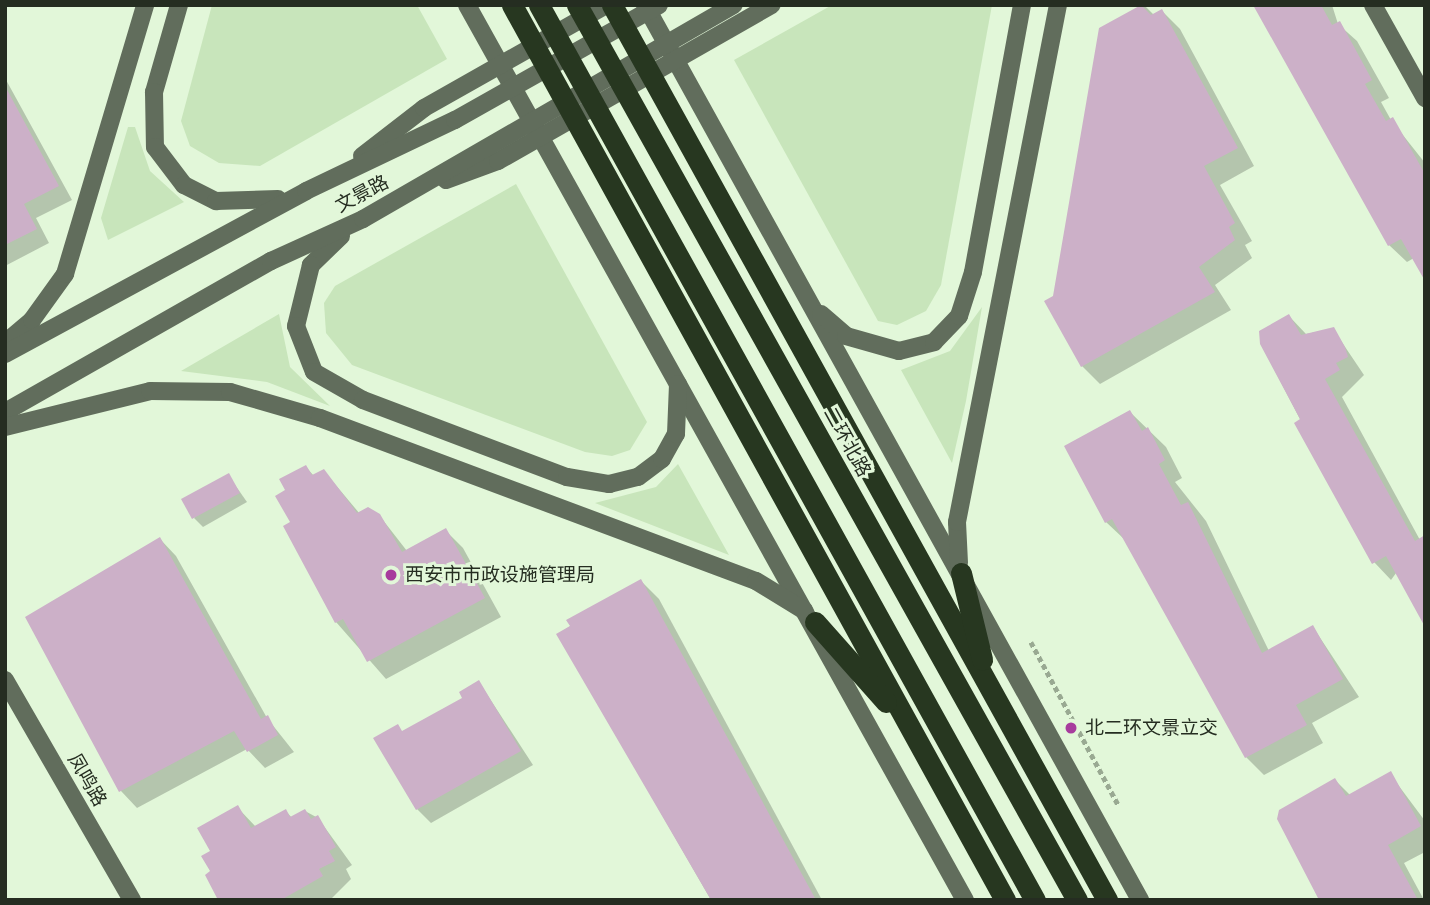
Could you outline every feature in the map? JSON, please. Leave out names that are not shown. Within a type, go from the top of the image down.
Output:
[{"type":"highway","points":[[512,5],[1005,900]]},
{"type":"highway","points":[[539,5],[1035,900]]},
{"type":"highway","name":"二环北路","points":[[577,5],[1077,900]]},
{"type":"highway","points":[[612,5],[1107,900]]},
{"type":"highway","points":[[961,573],[989,688]]},
{"type":"highway","points":[[815,622],[917,740]]},
{"type":"main road","points":[[5,343],[38,313],[65,274],[145,5]]},
{"type":"main road","points":[[179,5],[151,108],[151,137],[166,167],[194,191],[231,205],[306,191]]},
{"type":"main road","points":[[467,5],[815,622],[965,900]]},
{"type":"main road","points":[[334,178],[424,108],[606,5]]},
{"type":"main road","points":[[645,5],[1140,900]]},
{"type":"main road","name":"文景路","points":[[5,354],[306,191],[455,120],[659,5]]},
{"type":"main road","name":"文景路","points":[[5,412],[271,261],[363,219],[734,5]]},
{"type":"main road","points":[[403,196],[498,161],[772,5]]},
{"type":"main road","points":[[798,285],[831,324],[870,346],[919,348],[947,332],[969,295],[1022,5]]},
{"type":"main road","points":[[961,573],[957,522],[1058,5]]},
{"type":"main road","points":[[1373,5],[1425,98]]},
{"type":"main road","points":[[363,219],[311,265],[297,308],[304,358],[344,392],[567,477],[609,484],[645,473],[670,447],[680,415],[673,371]]},
{"type":"main road","points":[[5,428],[150,391],[206,389],[257,398],[756,581],[788,597],[815,622]]},
{"type":"main road","name":"凤鸣路","points":[[5,680],[132,900]]},
{"type":"path","points":[[1031,642],[1119,806]]},
{"type":"green space","points":[[212,5],[417,5],[447,59],[260,166],[219,163],[190,146],[181,121]]},
{"type":"green space","points":[[832,5],[992,5],[941,285],[926,311],[897,325],[878,321],[734,60]]},
{"type":"green space","points":[[128,127],[135,127],[150,171],[184,202],[108,240],[101,218]]},
{"type":"green space","points":[[516,184],[647,422],[630,450],[612,456],[585,452],[352,365],[326,333],[324,303],[335,286]]},
{"type":"green space","points":[[982,307],[952,463],[901,370],[950,351]]},
{"type":"green space","points":[[279,314],[290,367],[330,406],[267,382],[181,371]]},
{"type":"green space","points":[[678,464],[729,555],[595,503],[656,487]]},
{"type":"building","points":[[1141,5],[1151,15],[1162,9],[1238,148],[1204,166],[1235,223],[1229,227],[1235,240],[1199,267],[1215,292],[1081,367],[1044,301],[1053,296],[1099,28]]},
{"type":"building","points":[[1253,5],[1321,5],[1332,25],[1340,21],[1372,80],[1365,84],[1386,121],[1393,117],[1425,174],[1425,281],[1401,239],[1388,246]]},
{"type":"building","points":[[5,86],[59,186],[24,204],[37,229],[5,245]]},
{"type":"building","points":[[1289,314],[1301,335],[1334,327],[1345,347],[1348,357],[1336,363],[1340,370],[1325,379],[1415,541],[1425,535],[1425,627],[1386,556],[1372,564],[1294,423],[1300,419],[1260,344],[1259,331]]},
{"type":"building","points":[[1130,410],[1142,431],[1148,427],[1165,460],[1159,464],[1181,505],[1188,502],[1262,653],[1313,625],[1343,679],[1296,705],[1307,725],[1245,758],[1112,519],[1105,523],[1064,446]]},
{"type":"building","name":"西安市市政设施管理局","points":[[306,465],[312,475],[324,469],[357,513],[368,507],[380,514],[402,552],[446,528],[485,598],[367,662],[343,619],[335,623],[283,526],[290,522],[275,496],[285,490],[279,479]]},
{"type":"building","points":[[229,473],[240,493],[192,519],[181,499]]},
{"type":"building","points":[[160,537],[261,719],[268,715],[278,735],[247,752],[234,731],[119,792],[25,617]]},
{"type":"building","points":[[641,579],[816,900],[711,900],[556,634],[570,626],[566,620]]},
{"type":"building","points":[[479,680],[521,751],[416,810],[373,738],[398,724],[402,731],[462,698],[459,692]]},
{"type":"building","points":[[1391,771],[1421,826],[1388,845],[1418,900],[1319,900],[1277,819],[1279,810],[1335,778],[1346,796]]},
{"type":"building","points":[[238,805],[251,828],[286,809],[290,817],[305,809],[311,819],[318,815],[336,847],[329,851],[335,861],[319,869],[323,876],[281,900],[218,900],[205,875],[210,871],[201,856],[210,851],[197,828]]},
{"type":"place","name":"西安市市政设施管理局","points":[[391,575]]},
{"type":"place","name":"北二环文景立交","points":[[1071,728]]}]
